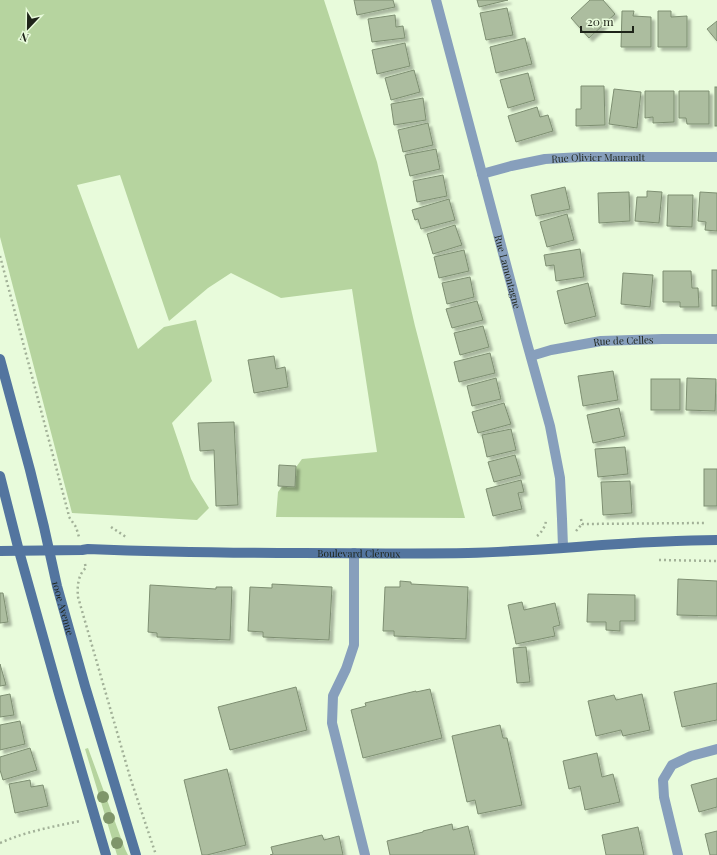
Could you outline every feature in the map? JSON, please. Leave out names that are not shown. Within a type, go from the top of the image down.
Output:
[{"type":"street","name":"Rue Lamontagne","points":[[436,0],[530,356],[550,426],[560,478],[563,547]]},
{"type":"street","name":"Rue Olivier Maurault","points":[[482,174],[518,164],[574,157],[717,157]]},
{"type":"street","name":"Rue de Celles","points":[[530,356],[551,350],[601,341],[717,339]]},
{"type":"street","name":"100e Avenue","points":[[0,359],[30,470],[57,586],[85,686],[136,855]]},
{"type":"street","points":[[0,476],[19,551],[106,855]]},
{"type":"street","name":"Boulevard Cléroux","points":[[0,551],[88,549],[222,552],[467,553],[685,540],[717,540]]},
{"type":"street","points":[[354,553],[354,645],[346,669],[333,696],[332,723],[365,855]]},
{"type":"street","points":[[678,855],[664,797],[663,780],[672,765],[691,756],[717,749]]},
{"type":"path","points":[[0,256],[69,518],[76,527]]},
{"type":"path","points":[[580,519],[582,524],[704,523]]},
{"type":"path","points":[[659,560],[717,560]]},
{"type":"path","name":"100e Avenue","points":[[81,571],[78,583],[78,597],[130,777],[156,855]]},
{"type":"path","points":[[0,844],[14,837],[35,830],[80,821]]},
{"type":"green space","points":[[0,0],[324,0],[377,162],[415,326],[465,518],[276,517],[278,492],[302,459],[377,452],[352,289],[281,298],[231,273],[208,288],[169,321],[120,175],[77,185],[138,349],[164,327],[196,320],[212,381],[172,423],[191,479],[209,508],[197,520],[72,513],[0,237]]},
{"type":"green space","points":[[88,748],[128,855],[117,855],[85,749]]},
{"type":"building","points":[[354,0],[393,0],[395,7],[357,15]]},
{"type":"building","points":[[477,0],[508,0],[479,7]]},
{"type":"building","points":[[590,0],[603,0],[615,14],[589,38],[571,18]]},
{"type":"building","points":[[507,8],[513,35],[486,40],[480,13]]},
{"type":"building","points":[[622,11],[634,11],[633,16],[651,17],[651,47],[621,47]]},
{"type":"building","points":[[658,11],[671,11],[671,17],[687,16],[687,47],[658,47]]},
{"type":"building","points":[[395,15],[396,27],[403,26],[405,38],[372,42],[368,19]]},
{"type":"building","points":[[717,21],[717,41],[707,29]]},
{"type":"building","points":[[525,38],[532,64],[496,73],[490,47]]},
{"type":"building","points":[[405,43],[410,66],[377,74],[372,50]]},
{"type":"building","points":[[414,70],[420,92],[391,100],[385,78]]},
{"type":"building","points":[[528,73],[535,100],[508,108],[500,80]]},
{"type":"building","points":[[581,86],[604,86],[605,125],[576,126],[576,109],[581,109]]},
{"type":"building","points":[[715,87],[717,87],[717,126],[715,126]]},
{"type":"building","points":[[614,89],[641,92],[637,128],[609,124]]},
{"type":"building","points":[[645,91],[674,91],[674,122],[653,123],[653,117],[645,118]]},
{"type":"building","points":[[679,91],[709,91],[709,124],[687,124],[686,118],[679,118]]},
{"type":"building","points":[[423,98],[426,120],[394,125],[391,104]]},
{"type":"building","points":[[537,107],[540,117],[548,115],[553,131],[516,142],[508,116]]},
{"type":"building","points":[[428,123],[433,145],[403,152],[398,130]]},
{"type":"building","points":[[436,149],[440,169],[410,176],[405,155]]},
{"type":"building","points":[[443,175],[447,196],[417,202],[413,181]]},
{"type":"building","points":[[565,187],[570,209],[536,216],[531,195]]},
{"type":"building","points":[[647,191],[662,192],[659,223],[635,221],[637,197],[647,197]]},
{"type":"building","points":[[629,192],[630,221],[599,223],[598,193]]},
{"type":"building","points":[[700,192],[717,193],[717,231],[705,230],[706,222],[698,221]]},
{"type":"building","points":[[668,195],[693,195],[692,227],[667,226]]},
{"type":"building","points":[[449,199],[455,220],[421,229],[418,219],[415,220],[412,210]]},
{"type":"building","points":[[567,214],[574,240],[547,247],[540,222]]},
{"type":"building","points":[[455,225],[462,245],[433,254],[427,234]]},
{"type":"building","points":[[580,249],[584,277],[556,281],[554,265],[546,266],[544,255]]},
{"type":"building","points":[[464,250],[469,271],[439,278],[434,257]]},
{"type":"building","points":[[712,270],[717,270],[717,306],[712,306]]},
{"type":"building","points":[[663,271],[691,271],[692,288],[698,288],[699,307],[680,307],[680,302],[663,302]]},
{"type":"building","points":[[623,273],[653,275],[650,307],[621,304]]},
{"type":"building","points":[[470,277],[474,297],[447,304],[442,283]]},
{"type":"building","points":[[588,283],[596,316],[565,324],[557,291]]},
{"type":"building","points":[[477,301],[483,320],[452,328],[446,309]]},
{"type":"building","points":[[483,326],[489,347],[460,355],[454,333]]},
{"type":"building","points":[[490,353],[495,373],[459,382],[454,362]]},
{"type":"building","points":[[274,356],[276,369],[285,367],[288,387],[254,393],[248,360]]},
{"type":"building","points":[[613,371],[618,400],[583,406],[578,376]]},
{"type":"building","points":[[496,378],[501,399],[472,406],[467,386]]},
{"type":"building","points":[[687,378],[716,379],[715,411],[686,410]]},
{"type":"building","points":[[651,379],[680,379],[680,410],[651,410]]},
{"type":"building","points":[[504,403],[511,424],[478,433],[472,412]]},
{"type":"building","points":[[619,408],[625,436],[593,443],[587,415]]},
{"type":"building","points":[[234,422],[238,505],[216,506],[214,450],[200,451],[198,423]]},
{"type":"building","points":[[511,429],[516,450],[487,457],[482,435]]},
{"type":"building","points":[[625,447],[628,474],[598,477],[595,449]]},
{"type":"building","points":[[515,455],[521,475],[494,482],[488,462]]},
{"type":"building","points":[[279,465],[296,466],[295,487],[278,486]]},
{"type":"building","points":[[704,469],[717,469],[717,506],[704,506]]},
{"type":"building","points":[[521,480],[524,492],[518,493],[522,509],[493,516],[486,489]]},
{"type":"building","points":[[630,481],[632,513],[603,515],[601,482]]},
{"type":"building","points":[[678,579],[717,581],[717,616],[677,615]]},
{"type":"building","points":[[400,581],[411,582],[411,584],[468,587],[466,639],[394,636],[394,631],[383,631],[385,587],[400,587]]},
{"type":"building","points":[[272,584],[332,587],[329,640],[263,637],[263,632],[248,631],[250,587],[272,588]]},
{"type":"building","points":[[150,585],[216,589],[216,587],[232,587],[230,640],[157,637],[157,633],[148,632]]},
{"type":"building","points":[[0,593],[3,593],[8,622],[0,623]]},
{"type":"building","points":[[588,594],[635,595],[635,621],[620,621],[620,631],[606,630],[606,622],[587,622]]},
{"type":"building","points":[[522,602],[524,610],[555,603],[560,625],[553,627],[555,636],[516,644],[508,605]]},
{"type":"building","points":[[526,647],[530,682],[517,683],[513,648]]},
{"type":"building","points":[[0,664],[6,685],[0,686]]},
{"type":"building","points":[[717,683],[717,720],[682,727],[674,692]]},
{"type":"building","points":[[296,687],[307,730],[230,750],[218,707]]},
{"type":"building","points":[[430,689],[442,738],[363,758],[351,710],[366,706],[365,703]]},
{"type":"building","points":[[10,694],[14,715],[0,717],[0,696]]},
{"type":"building","points":[[642,694],[650,730],[623,736],[621,730],[596,736],[588,701],[614,695],[616,700]]},
{"type":"building","points":[[20,721],[25,744],[0,750],[0,725]]},
{"type":"building","points":[[500,725],[503,738],[507,738],[522,805],[478,814],[475,800],[467,802],[452,736]]},
{"type":"building","points":[[30,748],[37,770],[3,780],[0,770],[0,757]]},
{"type":"building","points":[[597,753],[602,777],[613,774],[620,802],[585,810],[580,786],[569,789],[563,761]]},
{"type":"building","points":[[227,769],[246,845],[202,855],[184,780]]},
{"type":"building","points":[[717,778],[717,807],[699,812],[691,785]]},
{"type":"building","points":[[30,780],[31,787],[43,785],[48,806],[15,813],[9,784]]},
{"type":"building","points":[[452,824],[453,830],[468,826],[475,855],[390,855],[387,841]]},
{"type":"building","points":[[638,827],[644,855],[606,855],[602,835]]},
{"type":"building","points":[[717,831],[717,855],[710,855],[705,834]]},
{"type":"building","points":[[322,835],[324,840],[339,836],[343,855],[270,855],[273,854],[271,847]]}]
